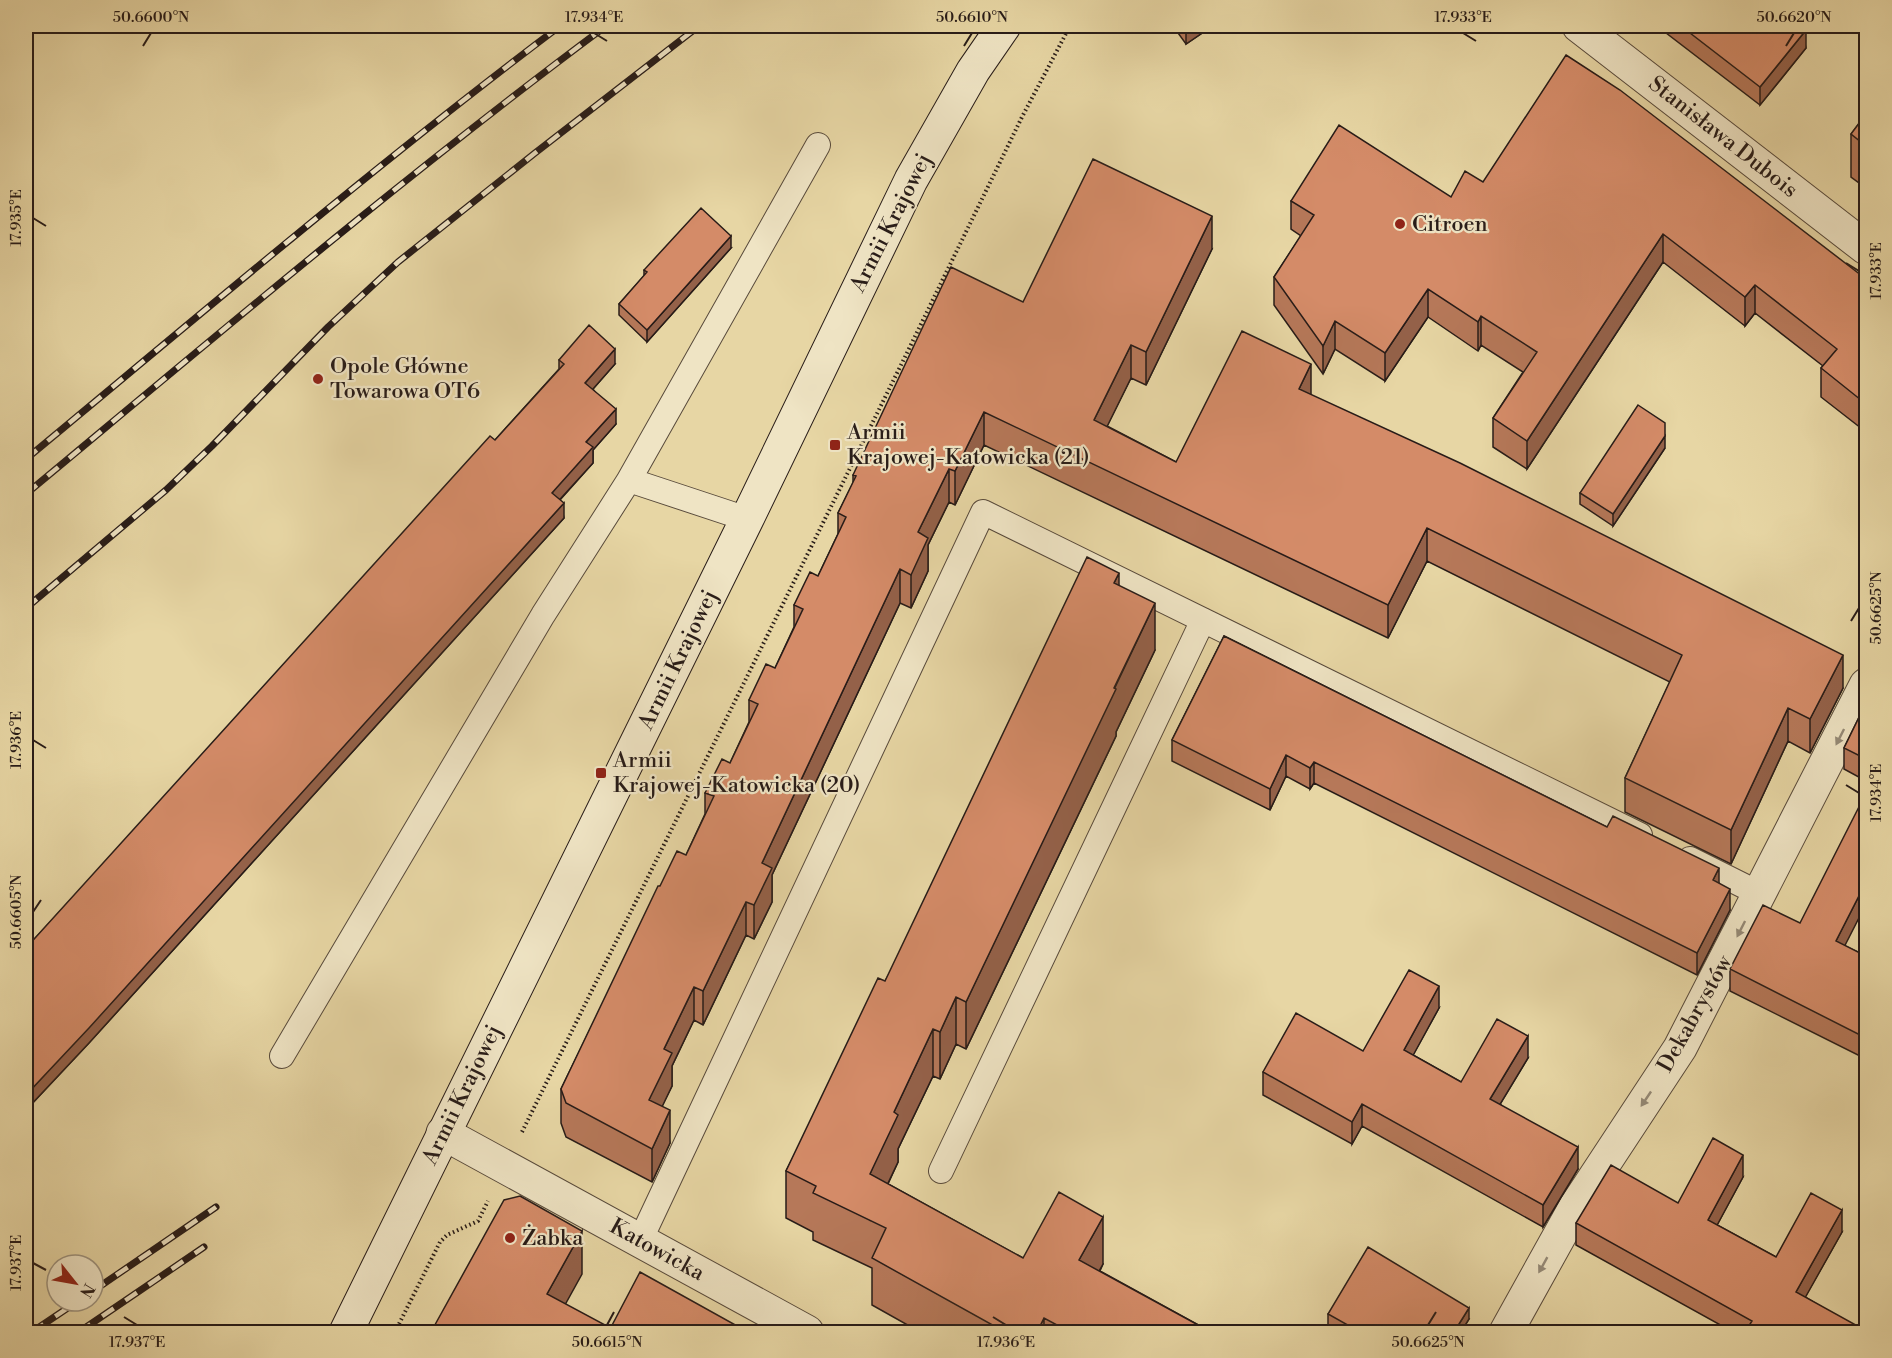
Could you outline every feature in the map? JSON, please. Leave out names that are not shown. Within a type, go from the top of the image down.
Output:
[{"type":"street","name":"Armii Krajowej","points":[[346,1332],[747,519],[911,180],[973,71],[1004,26]]},
{"type":"street","name":"Stanisława Dubois","points":[[1579,26],[1866,248]]},
{"type":"street","name":"Dekabrystów","points":[[1506,1332],[1576,1206],[1680,1048],[1866,685]]},
{"type":"street","name":"Katowicka","points":[[443,1133],[807,1332]]},
{"type":"lane","points":[[282,1056],[543,615],[629,480],[818,145]]},
{"type":"lane","points":[[629,480],[747,519]]},
{"type":"lane","points":[[640,1241],[983,512],[1760,894]]},
{"type":"lane","points":[[941,1171],[1203,620]]},
{"type":"path","points":[[517,1142],[1022,117],[1070,26]]},
{"type":"path","points":[[395,1332],[440,1242],[447,1235],[478,1221],[488,1201]]},
{"type":"building","points":[[1681,26],[1801,26],[1806,30],[1760,87]]},
{"type":"building","points":[[1566,55],[1620,90],[1866,279],[1866,404],[1821,368],[1837,349],[1755,285],[1745,297],[1663,234],[1527,441],[1493,418],[1537,352],[1481,316],[1478,322],[1428,289],[1385,353],[1335,321],[1323,346],[1274,277],[1314,215],[1291,201],[1339,125],[1451,197],[1465,171],[1483,182]]},
{"type":"building","points":[[1866,114],[1866,146],[1851,134]]},
{"type":"building","points":[[1093,159],[1212,216],[1146,352],[1131,345],[1094,420],[1176,462],[1242,331],[1311,364],[1299,389],[1460,463],[1843,655],[1810,719],[1788,708],[1731,830],[1625,778],[1682,655],[1427,528],[1388,605],[984,412],[955,471],[949,469],[918,532],[928,538],[911,575],[900,569],[762,863],[772,868],[754,905],[746,902],[703,991],[694,987],[664,1049],[672,1053],[649,1100],[670,1110],[652,1149],[566,1103],[561,1089],[658,886],[677,851],[686,855],[714,796],[705,793],[722,759],[730,763],[758,704],[749,700],[766,664],[775,668],[803,609],[794,605],[810,572],[818,576],[846,517],[838,513],[856,476],[853,475],[951,267],[1023,302]]},
{"type":"building","points":[[701,208],[731,236],[647,330],[619,304],[647,272],[644,270]]},
{"type":"building","points":[[589,325],[615,349],[585,383],[616,409],[586,442],[593,447],[552,493],[564,503],[26,1095],[26,948],[490,436],[495,440],[564,364],[559,360]]},
{"type":"building","points":[[1638,405],[1665,423],[1665,436],[1613,514],[1580,493]]},
{"type":"building","points":[[1087,557],[1119,573],[1114,583],[1155,603],[966,1002],[956,997],[940,1032],[933,1029],[894,1112],[898,1115],[870,1174],[1023,1258],[1059,1192],[1103,1217],[1079,1260],[1211,1332],[1070,1332],[1044,1318],[1037,1332],[1005,1332],[872,1258],[886,1228],[813,1193],[816,1186],[786,1171],[878,978],[885,981]]},
{"type":"building","points":[[1224,636],[1607,827],[1613,816],[1719,868],[1713,880],[1730,889],[1697,953],[1314,762],[1310,768],[1286,755],[1270,789],[1172,740]]},
{"type":"building","points":[[1866,703],[1866,759],[1844,748]]},
{"type":"building","points":[[1866,793],[1866,882],[1836,941],[1866,956],[1866,1038],[1730,969],[1763,905],[1800,923]]},
{"type":"building","points":[[1409,970],[1439,986],[1404,1050],[1461,1082],[1497,1019],[1528,1036],[1490,1099],[1578,1147],[1543,1205],[1362,1104],[1352,1122],[1263,1072],[1296,1013],[1363,1051]]},
{"type":"building","points":[[1713,1138],[1743,1155],[1708,1220],[1776,1257],[1811,1193],[1842,1210],[1796,1292],[1863,1329],[1861,1332],[1745,1332],[1752,1321],[1576,1223],[1611,1165],[1678,1203]]},
{"type":"building","points":[[520,1196],[582,1231],[547,1294],[607,1326],[604,1332],[431,1332],[504,1200]]},
{"type":"building","points":[[1368,1247],[1469,1308],[1454,1332],[1360,1332],[1328,1314]]},
{"type":"building","points":[[640,1272],[748,1332],[609,1331]]},
{"type":"railway","points":[[26,459],[357,185],[560,26]]},
{"type":"railway","points":[[26,494],[385,197],[606,26]]},
{"type":"railway","points":[[26,608],[166,490],[328,327],[398,262],[699,26]]},
{"type":"railway","points":[[105,1283],[216,1207]]},
{"type":"railway","points":[[79,1332],[204,1247]]},
{"type":"railway","points":[[32,1332],[60,1313]]},
{"type":"place","name":"Citroen","points":[[1400,224]]},
{"type":"place","name":"Opole Główne Towarowa OT6","points":[[318,379]]},
{"type":"place","name":"Armii Krajowej-Katowicka (21)","points":[[835,445]]},
{"type":"place","name":"Armii Krajowej-Katowicka (20)","points":[[601,773]]},
{"type":"place","name":"Żabka","points":[[510,1238]]}]
